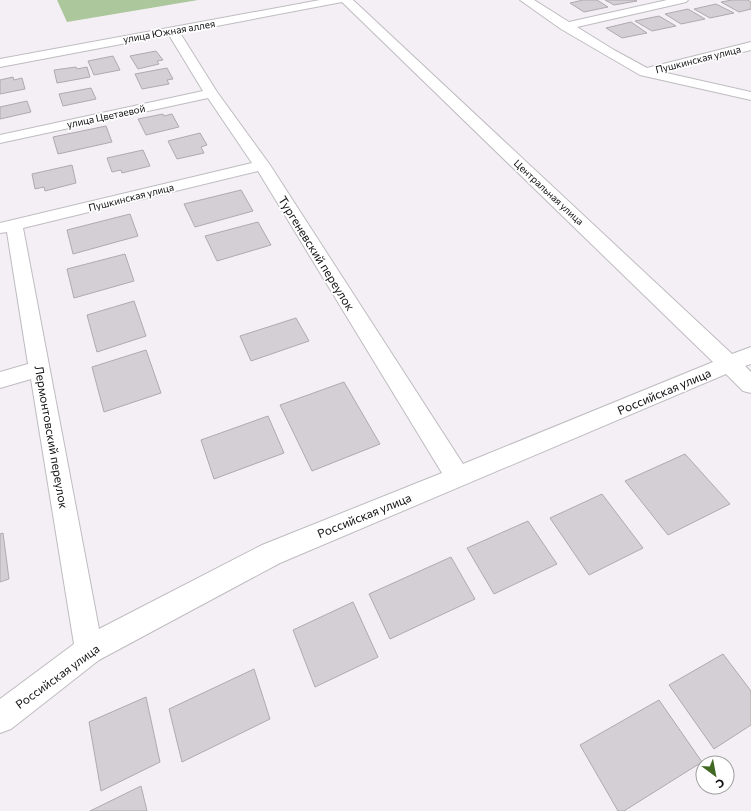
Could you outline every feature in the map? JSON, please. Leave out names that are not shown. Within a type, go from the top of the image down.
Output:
[{"type":"street","name":"улица Южная аллея","points":[[0,63],[338,0]]},
{"type":"street","name":"Центральная улица","points":[[346,0],[740,359],[751,385]]},
{"type":"street","points":[[526,0],[565,26],[645,72],[751,96]]},
{"type":"street","points":[[565,26],[682,0]]},
{"type":"street","name":"Тургеневский переулок","points":[[173,31],[211,93],[262,165],[458,477]]},
{"type":"street","name":"Пушкинская улица","points":[[645,72],[751,46]]},
{"type":"street","name":"улица Цветаевой","points":[[0,139],[211,93]]},
{"type":"street","name":"Пушкинская улица","points":[[7,227],[262,165]]},
{"type":"street","name":"Лермонтовский переулок","points":[[7,227],[40,368],[89,650]]},
{"type":"street","name":"Российская улица","points":[[0,718],[89,650],[271,554],[740,359]]},
{"type":"street","points":[[0,380],[40,368]]},
{"type":"green space","points":[[57,0],[198,0],[67,22]]},
{"type":"building","points":[[583,0],[597,0],[608,7],[584,12],[570,3]]},
{"type":"building","points":[[605,0],[636,0],[637,1],[614,5]]},
{"type":"building","points":[[748,0],[751,2],[751,9],[739,12],[721,2]]},
{"type":"building","points":[[716,4],[734,13],[710,18],[694,9]]},
{"type":"building","points":[[688,9],[705,19],[681,24],[665,14]]},
{"type":"building","points":[[659,16],[676,26],[652,31],[635,21]]},
{"type":"building","points":[[631,22],[647,33],[622,38],[606,28]]},
{"type":"building","points":[[156,51],[163,60],[157,61],[159,64],[138,69],[130,56]]},
{"type":"building","points":[[113,56],[120,70],[94,75],[88,61]]},
{"type":"building","points":[[76,67],[77,69],[87,67],[90,77],[57,83],[54,70]]},
{"type":"building","points":[[167,68],[173,79],[167,80],[169,84],[142,89],[135,74]]},
{"type":"building","points":[[13,77],[14,80],[22,78],[25,89],[0,94],[0,80]]},
{"type":"building","points":[[91,88],[96,99],[63,106],[59,94]]},
{"type":"building","points":[[27,101],[31,112],[0,119],[0,107]]},
{"type":"building","points":[[163,114],[164,116],[172,114],[179,127],[146,135],[138,119]]},
{"type":"building","points":[[106,126],[112,142],[58,154],[53,137]]},
{"type":"building","points":[[200,133],[207,145],[201,147],[204,153],[177,159],[168,141]]},
{"type":"building","points":[[143,150],[150,166],[122,173],[121,170],[112,172],[107,158]]},
{"type":"building","points":[[72,165],[76,183],[45,191],[44,187],[35,189],[32,174]]},
{"type":"building","points":[[241,190],[253,211],[195,227],[184,204]]},
{"type":"building","points":[[130,214],[138,236],[73,254],[67,230]]},
{"type":"building","points":[[258,222],[271,245],[217,261],[205,236]]},
{"type":"building","points":[[125,254],[134,281],[74,298],[67,269]]},
{"type":"building","points":[[134,301],[146,336],[97,352],[87,315]]},
{"type":"building","points":[[296,318],[309,341],[251,361],[240,336]]},
{"type":"building","points":[[146,350],[161,393],[104,412],[92,367]]},
{"type":"building","points":[[344,382],[380,444],[312,471],[280,405]]},
{"type":"building","points":[[268,416],[284,453],[214,479],[201,440]]},
{"type":"building","points":[[685,454],[730,504],[668,535],[625,481]]},
{"type":"building","points":[[602,494],[643,548],[589,575],[550,518]]},
{"type":"building","points":[[528,521],[557,564],[494,594],[467,548]]},
{"type":"building","points":[[3,533],[9,579],[0,582],[0,534]]},
{"type":"building","points":[[451,557],[475,599],[390,639],[369,594]]},
{"type":"building","points":[[353,602],[378,657],[315,687],[293,630]]},
{"type":"building","points":[[723,654],[751,691],[751,725],[714,749],[669,685]]},
{"type":"building","points":[[254,669],[270,719],[182,762],[169,709]]},
{"type":"building","points":[[146,697],[160,762],[101,791],[89,722]]},
{"type":"building","points":[[659,700],[697,755],[695,755],[695,766],[624,811],[618,811],[580,745]]},
{"type":"building","points":[[141,786],[147,811],[90,811]]}]
